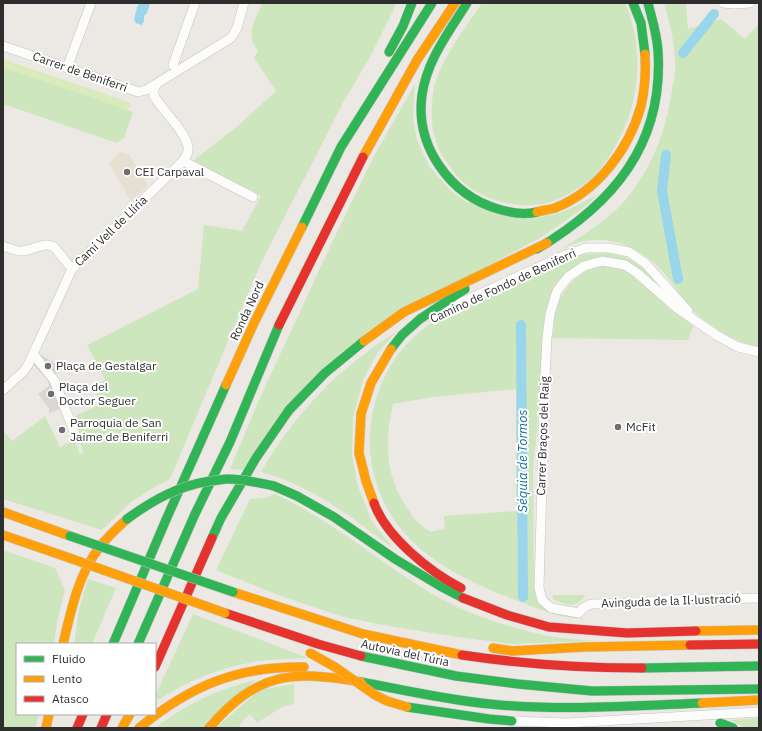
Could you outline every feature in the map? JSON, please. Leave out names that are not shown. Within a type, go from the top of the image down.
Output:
[{"type":"main road","points":[[341,147],[403,26],[412,3]]},
{"type":"main road","name":"Ronda Nord","points":[[113,643],[165,522],[254,323],[341,147],[432,3]]},
{"type":"main road","points":[[138,643],[195,514],[230,442],[276,332],[357,168],[417,60],[454,3]]},
{"type":"main road","points":[[467,3],[430,63],[423,88],[421,110],[424,132],[434,157],[447,177],[463,192],[486,206],[512,212],[532,213],[556,207],[582,194],[601,178],[625,144],[639,113],[645,84],[645,57],[641,23],[633,3]]},
{"type":"main road","points":[[592,630],[507,608],[474,595],[446,580],[418,560],[395,537],[376,510],[366,481],[359,453],[361,414],[371,383],[387,355],[402,335],[420,319],[459,292],[547,243],[590,213],[619,182],[638,152],[651,120],[658,88],[659,56],[653,19],[648,3]]},
{"type":"main road","points":[[156,665],[222,518],[256,458],[289,410],[325,373],[366,339],[404,312],[547,243]]},
{"type":"main road","points":[[63,643],[71,609],[80,581],[92,557],[109,536],[145,505],[172,490],[197,482],[227,479],[251,481],[274,486],[297,496],[334,517],[395,559],[440,586],[471,602],[507,615],[549,627],[627,633],[759,630]]},
{"type":"main road","name":"Autovia del Túria","points":[[3,512],[233,592],[363,634],[395,641],[459,654],[525,663],[576,667],[659,669],[759,666]]},
{"type":"main road","name":"Autovia del Túria","points":[[3,535],[318,644],[357,655],[456,676],[592,691],[759,689]]},
{"type":"main road","points":[[225,613],[247,626],[288,644]]},
{"type":"main road","points":[[395,641],[455,644]]},
{"type":"main road","points":[[484,647],[512,651],[585,647],[759,644]]},
{"type":"main road","points":[[306,651],[335,667],[375,695],[388,701],[407,707],[512,721]]},
{"type":"main road","points":[[156,715],[168,705],[206,684],[258,669],[309,667],[340,672],[378,685]]},
{"type":"main road","points":[[209,728],[224,710],[243,693],[265,682],[300,675],[339,679],[490,704],[542,708],[611,707],[759,700]]},
{"type":"main road","points":[[46,728],[49,715]]},
{"type":"main road","points":[[77,728],[83,715]]},
{"type":"main road","points":[[101,728],[107,715]]},
{"type":"main road","points":[[122,728],[129,715]]},
{"type":"main road","points":[[139,728],[155,715]]},
{"type":"main road","points":[[723,725],[733,728]]},
{"type":"street","points":[[67,68],[91,3]]},
{"type":"street","points":[[173,65],[195,3]]},
{"type":"street","points":[[723,3],[750,3]]},
{"type":"street","name":"Carrer de Beniferri","points":[[3,46],[138,92],[156,85],[231,38],[237,28],[244,6]]},
{"type":"street","points":[[156,85],[153,92],[154,96],[184,137],[188,147],[185,158],[253,197]]},
{"type":"street","name":"Camí Vell de Llíria","points":[[3,390],[23,372],[34,355],[72,269],[185,158]]},
{"type":"street","points":[[3,246],[21,251],[45,244],[51,245],[72,269]]},
{"type":"street","name":"Camino de Fondo de Beniferri","points":[[387,355],[408,335],[426,321],[563,256],[586,248],[609,248],[628,252],[645,263],[697,320]]},
{"type":"street","name":"Camino de Fondo de Beniferri","points":[[568,276],[584,266],[602,261],[625,265],[637,273],[677,308],[716,334],[738,347],[759,352]]},
{"type":"street","name":"Carrer Braços del Raig","points":[[542,600],[539,588],[547,338],[550,314],[557,292],[568,276]]},
{"type":"street","points":[[34,355],[53,377],[77,438]]},
{"type":"street","name":"Avinguda de la Il·lustració","points":[[542,600],[550,608],[579,613],[583,608],[591,604],[644,603],[660,600],[759,598]]},
{"type":"street","points":[[512,721],[564,726],[663,717],[759,712]]},
{"type":"street","points":[[663,717],[691,717],[723,725]]},
{"type":"street","points":[[512,721],[526,725],[530,728]]},
{"type":"shaded area","name":"CEI Carpaval","points":[[121,152],[129,154],[148,186],[131,201],[109,163]]},
{"type":"shaded area","points":[[38,353],[61,367],[56,374],[69,406],[49,413],[49,408],[38,394],[49,386],[48,381],[32,363]]},
{"type":"green space","points":[[262,3],[397,3],[370,57],[344,101],[261,263],[170,479],[131,502],[102,530],[3,499],[3,431],[12,441],[45,416],[60,447],[75,440],[80,455],[83,452],[73,417],[101,404],[93,387],[105,380],[87,345],[198,289],[204,225],[242,231],[261,196],[193,161],[240,124],[276,91],[254,58],[258,51],[252,38],[252,27]]},
{"type":"green space","points":[[482,3],[625,3],[630,16],[636,44],[637,72],[634,100],[622,133],[611,154],[589,181],[551,202],[535,205],[511,204],[487,197],[477,192],[456,174],[442,156],[436,142],[432,122],[432,110],[433,93],[436,82],[446,58]]},
{"type":"green space","points":[[664,3],[686,3],[688,29],[721,19],[745,39],[759,24],[759,348],[741,342],[700,317],[693,311],[660,269],[640,252],[628,246],[616,242],[590,240],[576,243],[560,250],[601,222],[623,203],[642,177],[656,150],[666,121],[675,72],[674,44]]},
{"type":"green space","points":[[3,59],[131,103],[128,110],[3,68]]},
{"type":"green space","points":[[3,63],[133,112],[124,138],[117,143],[3,104]]},
{"type":"green space","points":[[415,84],[413,119],[417,140],[429,166],[450,190],[466,202],[541,217],[560,213],[598,194],[587,205],[545,235],[368,331],[243,470],[230,469],[259,400],[328,251],[374,156]]},
{"type":"green space","points":[[604,253],[630,259],[647,271],[659,283],[664,291],[655,284],[600,258],[588,260],[571,269],[560,279],[551,297],[544,332],[533,465],[534,585],[537,598],[547,610],[587,619],[552,614],[495,592],[469,580],[422,551],[403,532],[387,509],[376,482],[372,467],[370,445],[370,430],[373,410],[386,374],[392,363],[417,334],[436,320],[458,308],[568,258],[583,254]],"holes":[[[516,389],[516,511],[444,516],[445,529],[435,531],[427,530],[421,526],[402,499],[391,473],[388,433],[393,404],[433,397]]]},
{"type":"green space","points":[[606,266],[630,273],[693,326],[688,340],[553,338],[556,310],[565,291],[571,283],[586,271]]},
{"type":"green space","points":[[396,332],[378,352],[363,380],[353,418],[352,455],[358,486],[371,520],[393,548],[346,514],[315,494],[280,478],[261,472],[282,439],[321,392],[350,365],[373,347]]},
{"type":"green space","points":[[275,494],[296,504],[335,528],[410,580],[443,600],[458,607],[490,620],[538,634],[559,638],[597,641],[511,644],[383,625],[340,616],[281,596],[216,570],[250,499],[265,498]]},
{"type":"green space","points":[[3,550],[55,568],[65,590],[57,621],[54,643],[16,643],[16,715],[39,715],[35,728],[3,728]]},
{"type":"green space","points":[[88,579],[116,588],[92,643],[74,643],[79,609]]},
{"type":"green space","points":[[554,595],[585,596],[577,603],[571,605],[554,600],[552,598]]},
{"type":"green space","points":[[193,614],[308,658],[277,659],[233,666],[194,680],[159,700],[156,697],[156,694]]},
{"type":"green space","points":[[255,680],[206,728],[155,728],[166,719],[202,698]]},
{"type":"green space","points":[[294,684],[294,704],[282,707],[257,723],[250,714],[244,719],[238,728],[216,728],[259,690]]},
{"type":"green space","points":[[759,718],[759,728],[745,728],[730,720]]},
{"type":"water","points":[[140,3],[150,3],[142,25],[136,23],[134,20],[137,7]]},
{"type":"waterway","points":[[683,53],[714,14]]},
{"type":"waterway","points":[[666,155],[662,191],[678,279]]},
{"type":"waterway","name":"Séquia de Tormos","points":[[521,325],[523,597]]},
{"type":"traffic: fast","points":[[389,52],[403,26],[412,3]]},
{"type":"traffic: fast","points":[[302,227],[341,147],[432,3]]},
{"type":"traffic: fast","points":[[467,3],[434,58],[425,82],[422,95],[421,114],[424,132],[430,150],[439,166],[451,180],[465,192],[481,202],[498,209],[513,212],[537,212]]},
{"type":"traffic: fast","points":[[633,3],[641,23],[645,54]]},
{"type":"traffic: fast","points":[[537,249],[589,212],[610,191],[628,168],[642,143],[652,115],[658,84],[658,51],[648,3]]},
{"type":"traffic: fast","points":[[391,349],[402,335],[420,319],[465,289]]},
{"type":"traffic: fast","points":[[138,643],[195,514],[230,442],[279,325]]},
{"type":"traffic: fast","points":[[212,538],[221,518],[256,458],[289,410],[325,373],[364,341]]},
{"type":"traffic: fast","points":[[113,643],[226,385]]},
{"type":"traffic: fast","points":[[127,519],[156,500],[177,490],[198,483],[234,479],[274,486]]},
{"type":"traffic: fast","points":[[274,486],[297,496],[334,517],[395,559],[463,598]]},
{"type":"traffic: fast","points":[[70,536],[233,592]]},
{"type":"traffic: fast","points":[[361,656],[456,676],[592,691],[759,689]]},
{"type":"traffic: fast","points":[[642,668],[759,666]]},
{"type":"traffic: fast","points":[[361,682],[458,700],[516,706],[569,708],[702,703]]},
{"type":"traffic: fast","points":[[407,707],[512,721]]},
{"type":"traffic: fast","points":[[720,723],[733,728]]},
{"type":"traffic: slow","points":[[363,157],[417,60],[455,3]]},
{"type":"traffic: slow","points":[[537,212],[555,208],[585,191],[610,167],[620,153],[629,138],[641,106],[645,80],[645,54]]},
{"type":"traffic: slow","points":[[226,385],[254,323],[302,227]]},
{"type":"traffic: slow","points":[[364,341],[404,312],[547,243]]},
{"type":"traffic: slow","points":[[374,503],[366,481],[359,453],[361,414],[371,383],[391,349]]},
{"type":"traffic: slow","points":[[3,512],[70,536]]},
{"type":"traffic: slow","points":[[63,643],[76,594],[86,570],[102,544],[127,519]]},
{"type":"traffic: slow","points":[[3,535],[61,555]]},
{"type":"traffic: slow","points":[[61,555],[225,613]]},
{"type":"traffic: slow","points":[[233,592],[363,634],[462,655]]},
{"type":"traffic: slow","points":[[696,631],[759,630]]},
{"type":"traffic: slow","points":[[493,648],[512,651],[585,647],[690,645]]},
{"type":"traffic: slow","points":[[310,653],[335,667],[375,695],[387,701],[407,707]]},
{"type":"traffic: slow","points":[[156,715],[196,690],[216,681],[257,670],[304,667]]},
{"type":"traffic: slow","points":[[209,728],[226,709],[243,696],[260,686],[277,680],[315,676],[361,682]]},
{"type":"traffic: slow","points":[[702,703],[759,700]]},
{"type":"traffic: slow","points":[[46,728],[49,715]]},
{"type":"traffic: slow","points":[[122,728],[129,715]]},
{"type":"traffic: slow","points":[[139,728],[155,715]]},
{"type":"traffic: jam","points":[[279,325],[363,157]]},
{"type":"traffic: jam","points":[[374,503],[388,528],[410,552],[436,573],[461,588]]},
{"type":"traffic: jam","points":[[156,665],[212,538]]},
{"type":"traffic: jam","points":[[463,598],[507,615],[549,627],[627,633],[696,631]]},
{"type":"traffic: jam","points":[[225,613],[318,644],[361,656]]},
{"type":"traffic: jam","points":[[690,645],[759,644]]},
{"type":"traffic: jam","points":[[462,655],[552,665],[642,668]]},
{"type":"traffic: jam","points":[[77,728],[83,715]]},
{"type":"traffic: jam","points":[[101,728],[107,715]]},
{"type":"place","name":"CEI Carpaval","points":[[127,172]]},
{"type":"place","name":"Plaça de Gestalgar","points":[[48,366]]},
{"type":"place","name":"Plaça del Doctor Seguer","points":[[51,394]]},
{"type":"place","name":"McFit","points":[[618,427]]},
{"type":"place","name":"Parroquia de San Jaime de Beniferri","points":[[62,430]]}]
